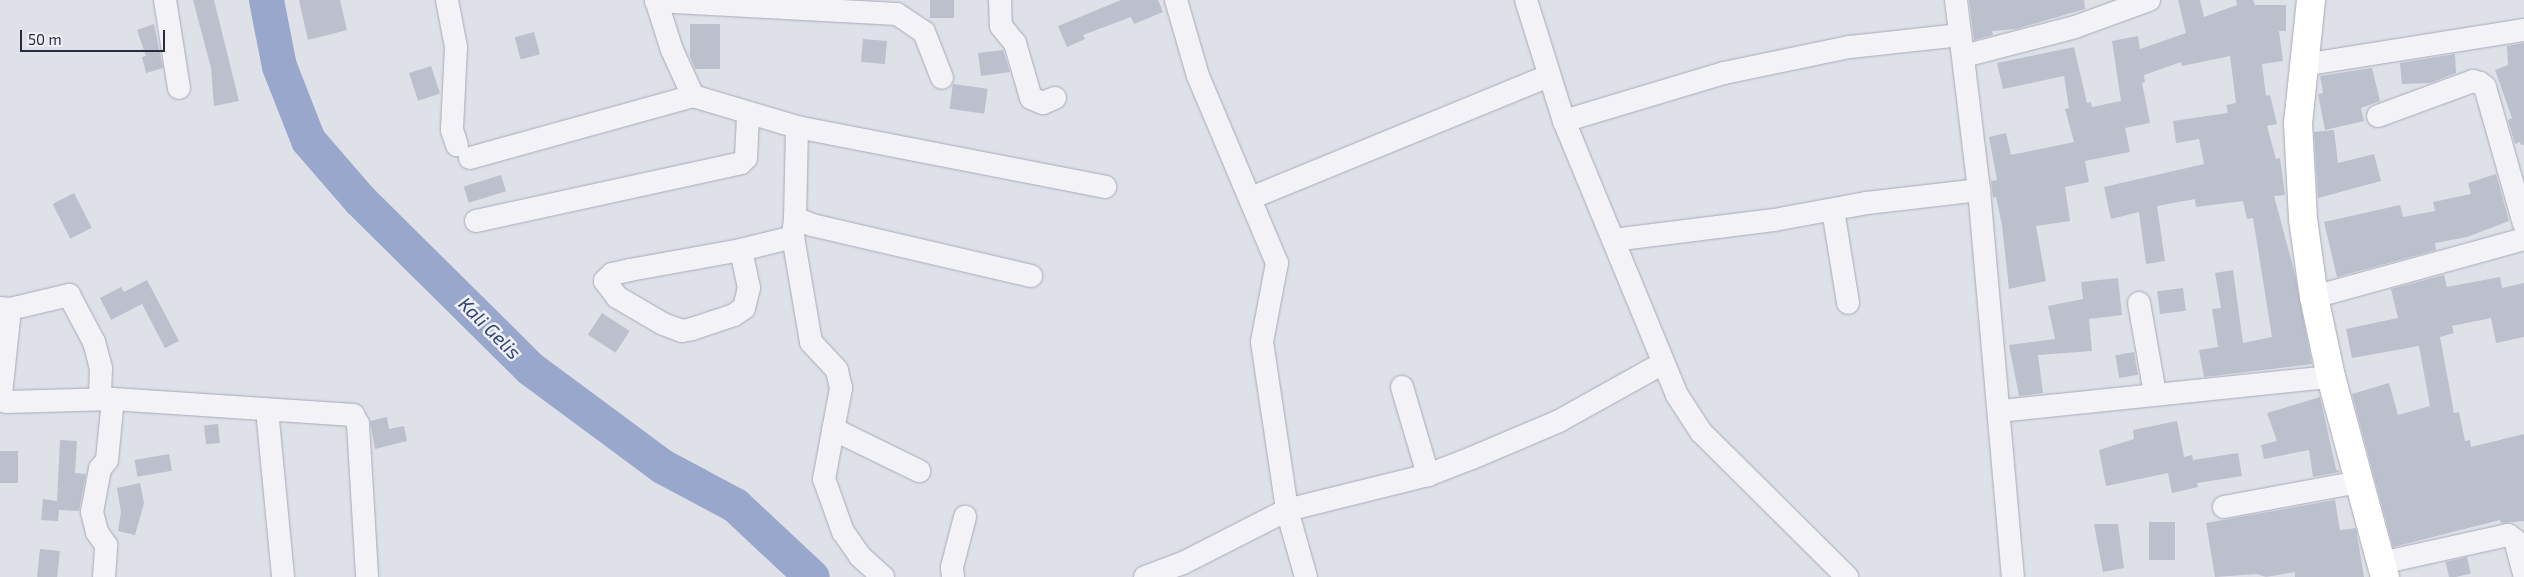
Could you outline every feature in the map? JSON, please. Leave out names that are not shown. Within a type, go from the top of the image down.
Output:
[{"type":"street","points":[[166,0],[179,88]]},
{"type":"street","points":[[447,0],[456,47],[452,130],[463,151],[692,96],[748,115],[797,127],[1106,188]]},
{"type":"street","points":[[692,96],[672,50],[656,0],[897,14],[924,32],[942,78]]},
{"type":"street","points":[[1000,0],[1001,26],[1015,43],[1031,98],[1043,103],[1055,98]]},
{"type":"street","points":[[1176,0],[1198,76],[1278,263],[1262,342],[1287,510],[1306,577]]},
{"type":"street","points":[[1526,0],[1548,76],[1564,121],[1677,395],[1701,432],[1847,577]]},
{"type":"street","points":[[1956,0],[1979,190],[2014,577]]},
{"type":"street","points":[[1564,121],[1724,73],[1850,47],[1962,46],[2075,27],[2150,0]]},
{"type":"street","points":[[2311,0],[2303,65],[2298,162],[2314,297],[2331,377],[2383,570],[2508,535],[2515,540],[2524,574]]},
{"type":"street","points":[[2303,65],[2524,30]]},
{"type":"street","points":[[1251,198],[1548,76]]},
{"type":"street","points":[[2378,116],[2473,81],[2485,86],[2524,224]]},
{"type":"street","points":[[476,221],[741,163],[746,158],[748,115]]},
{"type":"street","points":[[797,127],[794,227],[811,342],[837,370],[841,388],[824,479],[830,503],[843,532],[860,556],[883,577]]},
{"type":"street","points":[[1613,240],[1774,220],[1979,190]]},
{"type":"street","points":[[1832,210],[1848,303]]},
{"type":"street","points":[[741,250],[749,288],[744,308],[734,315],[692,330],[682,331],[663,324],[617,297],[605,281],[612,274],[741,250],[794,227],[812,225],[1031,276]]},
{"type":"street","points":[[2314,297],[2524,239]]},
{"type":"street","points":[[104,577],[106,545],[97,532],[92,514],[100,469],[107,460],[107,399],[94,342],[70,295],[5,309],[2,399],[6,402],[107,399],[267,410],[345,413],[352,415],[358,424],[367,577]]},
{"type":"street","points":[[2139,304],[2156,394]]},
{"type":"street","points":[[1144,577],[1183,563],[1287,510],[1428,474],[1559,421],[1663,363]]},
{"type":"street","points":[[2000,410],[2331,377]]},
{"type":"street","points":[[1402,387],[1428,474]]},
{"type":"street","points":[[267,410],[283,577]]},
{"type":"street","points":[[833,429],[919,471]]},
{"type":"street","points":[[2224,507],[2359,482]]},
{"type":"street","points":[[953,577],[952,567],[966,517]]},
{"type":"building","points":[[193,0],[214,0],[239,101],[214,106],[211,68]]},
{"type":"building","points":[[299,0],[340,0],[347,30],[308,40]]},
{"type":"building","points":[[930,0],[954,0],[954,18],[930,18]]},
{"type":"building","points":[[1121,0],[1158,0],[1163,12],[1134,24],[1131,17],[1083,35],[1085,39],[1067,47],[1058,26]]},
{"type":"building","points":[[1969,0],[2084,0],[2085,9],[2016,29],[1992,31],[1993,35],[1974,40]]},
{"type":"building","points":[[2178,0],[2200,0],[2204,17],[2237,5],[2236,0],[2253,0],[2255,5],[2286,5],[2286,31],[2279,31],[2283,61],[2262,64],[2266,96],[2270,95],[2277,124],[2267,126],[2276,159],[2280,158],[2285,195],[2274,196],[2295,274],[2312,364],[2204,377],[2199,350],[2218,347],[2212,309],[2221,308],[2215,273],[2233,270],[2243,343],[2272,337],[2253,218],[2247,219],[2243,201],[2196,207],[2195,199],[2157,206],[2165,261],[2146,264],[2139,212],[2111,219],[2104,187],[2204,164],[2199,139],[2176,143],[2173,121],[2228,113],[2226,105],[2236,103],[2230,56],[2182,66],[2181,62],[2144,75],[2145,82],[2142,83],[2150,123],[2125,128],[2130,152],[2085,161],[2089,182],[2065,187],[2070,221],[2036,226],[2046,281],[2009,289],[2002,225],[1996,197],[1993,198],[1991,181],[1997,180],[1989,137],[2006,133],[2011,155],[2074,142],[2065,109],[2069,108],[2064,76],[2003,89],[1997,63],[2074,47],[2087,103],[2091,102],[2092,107],[2121,101],[2112,41],[2138,36],[2140,49],[2186,33]]},
{"type":"building","points":[[154,24],[163,68],[146,73],[142,57],[146,56],[137,30]]},
{"type":"building","points":[[690,24],[720,24],[720,69],[695,69],[690,57]]},
{"type":"building","points":[[534,32],[540,54],[521,59],[515,37]]},
{"type":"building","points":[[863,39],[887,41],[885,64],[861,62]]},
{"type":"building","points":[[2524,43],[2524,145],[2521,145],[2520,142],[2515,144],[2508,120],[2512,118],[2495,70],[2508,65],[2507,46]]},
{"type":"building","points":[[1003,50],[1010,72],[981,76],[978,53]]},
{"type":"building","points":[[2455,54],[2456,73],[2430,83],[2402,84],[2400,63]]},
{"type":"building","points":[[431,66],[440,94],[418,101],[409,73]]},
{"type":"building","points":[[2372,68],[2380,101],[2361,108],[2364,121],[2325,130],[2318,94],[2323,93],[2320,76]]},
{"type":"building","points":[[953,84],[988,89],[984,114],[950,109]]},
{"type":"building","points":[[2334,130],[2338,163],[2374,154],[2381,181],[2318,198],[2314,132]]},
{"type":"building","points":[[2496,174],[2509,221],[2467,237],[2435,243],[2436,250],[2337,277],[2324,222],[2400,205],[2403,217],[2435,211],[2433,202],[2471,194],[2468,183]]},
{"type":"building","points":[[501,175],[506,191],[469,203],[464,186]]},
{"type":"building","points":[[74,193],[92,228],[70,239],[53,204]]},
{"type":"building","points":[[2444,275],[2447,287],[2500,277],[2502,288],[2524,283],[2524,337],[2496,343],[2491,318],[2452,326],[2454,333],[2440,337],[2454,413],[2459,412],[2465,441],[2470,440],[2471,447],[2524,434],[2524,521],[2501,523],[2500,520],[2393,547],[2352,394],[2389,383],[2398,415],[2430,406],[2419,346],[2352,358],[2346,329],[2398,318],[2391,289]]},
{"type":"building","points":[[2118,278],[2122,315],[2089,319],[2092,351],[2038,355],[2043,393],[2019,396],[2009,345],[2055,339],[2048,306],[2083,299],[2081,282]]},
{"type":"building","points":[[147,280],[179,341],[165,348],[142,304],[111,320],[100,298],[121,287],[124,292]]},
{"type":"building","points":[[2183,288],[2186,311],[2160,314],[2157,291]]},
{"type":"building","points":[[602,313],[630,331],[616,353],[588,335]]},
{"type":"building","points":[[2134,352],[2138,375],[2119,378],[2115,355]]},
{"type":"building","points":[[2320,397],[2336,469],[2340,472],[2313,477],[2309,450],[2264,459],[2261,445],[2277,441],[2267,413]]},
{"type":"building","points":[[387,417],[389,429],[404,426],[407,441],[375,449],[370,421]]},
{"type":"building","points":[[2177,421],[2184,457],[2192,455],[2193,460],[2238,453],[2242,476],[2197,483],[2198,487],[2172,493],[2168,473],[2106,486],[2099,450],[2134,439],[2133,430]]},
{"type":"building","points":[[218,424],[220,443],[206,444],[204,425]]},
{"type":"building","points":[[60,440],[77,441],[75,473],[86,474],[79,511],[59,510],[58,521],[41,520],[43,499],[57,501]]},
{"type":"building","points":[[0,451],[18,451],[18,483],[0,483]]},
{"type":"building","points":[[169,454],[172,471],[137,477],[135,460]]},
{"type":"building","points":[[140,483],[144,503],[135,535],[118,531],[121,512],[117,488]]},
{"type":"building","points":[[2335,500],[2340,530],[2356,528],[2364,577],[2295,577],[2295,572],[2266,577],[2257,574],[2215,577],[2206,523]]},
{"type":"building","points":[[2149,522],[2175,522],[2175,560],[2149,560]]},
{"type":"building","points":[[2094,524],[2118,524],[2124,568],[2103,572]]},
{"type":"building","points":[[40,549],[60,551],[57,577],[37,577]]},
{"type":"building","points":[[2467,557],[2471,574],[2449,577],[2446,562]]},
{"type":"waterway","name":"Kali Gelis","points":[[266,0],[279,66],[308,140],[360,200],[531,369],[662,466],[735,505],[812,577]]}]
